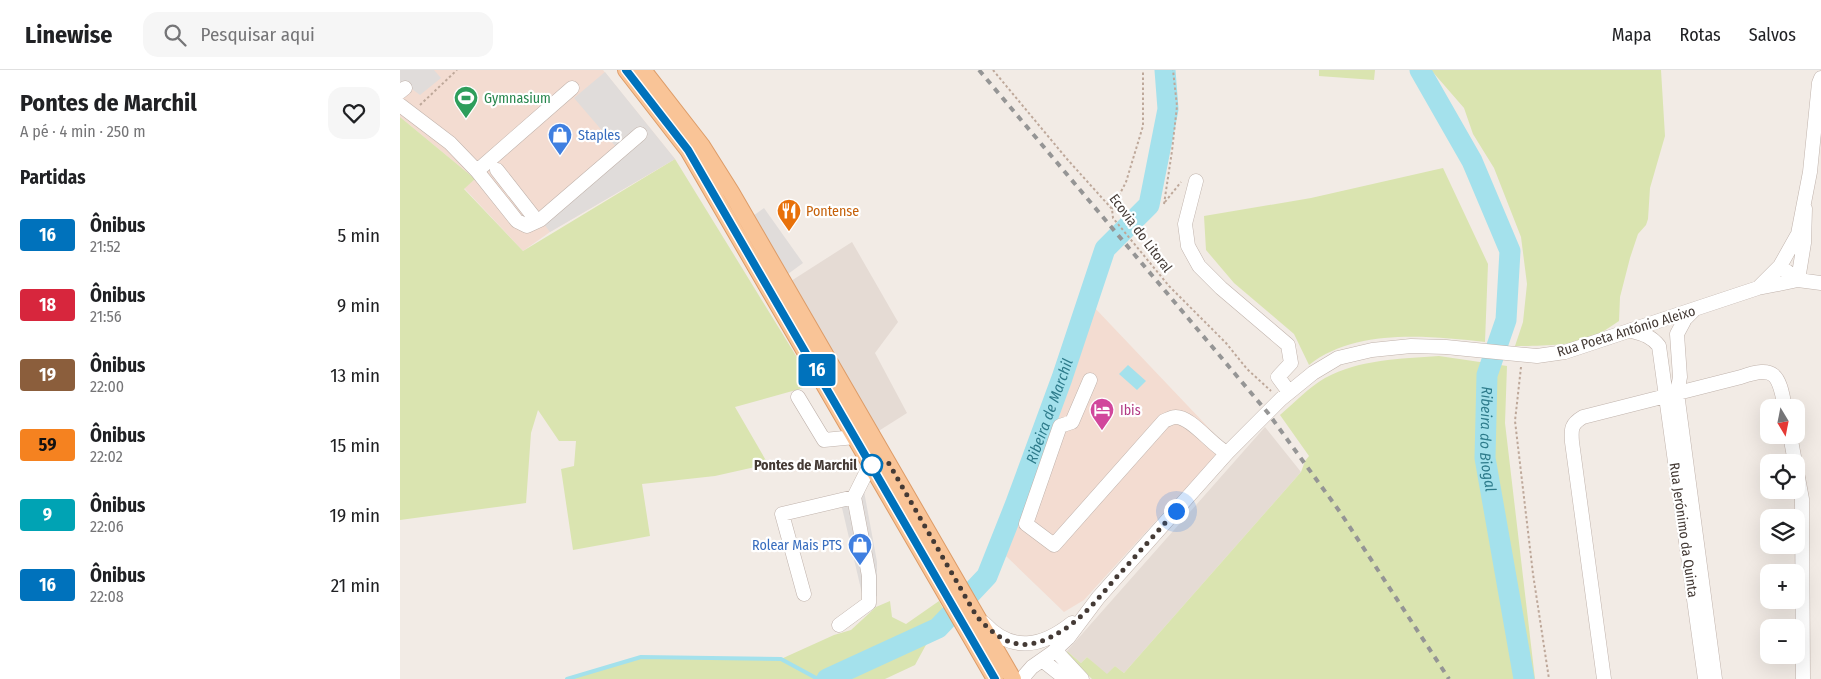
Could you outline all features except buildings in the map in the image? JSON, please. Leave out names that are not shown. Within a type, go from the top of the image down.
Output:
[{"type":"main road","points":[[626,70],[688,150],[855,437],[951,585]]},
{"type":"main road","points":[[643,70],[702,146],[731,192],[970,620],[995,679]]},
{"type":"main road","points":[[970,620],[1013,679]]},
{"type":"street","name":"Rua Poeta António Aleixo","points":[[1024,679],[1032,667],[1068,638],[1098,598],[1227,454],[1285,396],[1313,373],[1338,358],[1372,350],[1411,346],[1446,347],[1536,356],[1565,352],[1661,323],[1758,288],[1780,266],[1798,234],[1804,208],[1816,173],[1819,83],[1821,78]]},
{"type":"street","points":[[478,171],[572,88]]},
{"type":"street","points":[[405,109],[450,143],[478,171],[516,221],[527,226],[536,222],[640,134]]},
{"type":"street","points":[[497,170],[536,222]]},
{"type":"street","points":[[1195,186],[1185,224],[1188,246],[1199,266],[1221,288],[1288,345],[1291,362],[1278,377],[1285,396]]},
{"type":"street","points":[[1798,280],[1804,242],[1804,208]]},
{"type":"street","points":[[1780,266],[1798,280]]},
{"type":"street","points":[[1758,288],[1798,280],[1821,283]]},
{"type":"street","name":"Rua Jerónimo da Quinta","points":[[1693,310],[1676,334],[1680,373],[1665,396],[1715,679]]},
{"type":"street","name":"Rua Jerónimo da Quinta","points":[[1661,323],[1668,330],[1677,346]]},
{"type":"street","name":"Rua Jerónimo da Quinta","points":[[1661,323],[1659,346],[1663,381],[1705,679]]},
{"type":"street","points":[[1632,331],[1647,335],[1659,346]]},
{"type":"street","points":[[1604,679],[1571,430],[1574,422],[1583,417],[1759,371],[1769,372],[1777,379],[1783,399]]},
{"type":"street","points":[[1680,373],[1688,382],[1706,386]]},
{"type":"street","points":[[1090,380],[1072,422],[1060,426],[1026,524],[1054,545],[1164,422],[1175,417],[1187,420],[1219,450],[1227,454]]},
{"type":"street","points":[[798,398],[824,440],[855,437]]},
{"type":"street","points":[[839,625],[869,603],[869,576],[854,497],[871,463]]},
{"type":"street","points":[[804,594],[782,514],[854,497]]},
{"type":"street","points":[[1802,499],[1803,679]]},
{"type":"street","name":"Rua Poeta António Aleixo","points":[[970,620],[1005,640],[1029,644],[1045,640],[1060,633],[1098,598]]},
{"type":"street","points":[[1055,650],[1082,679]]},
{"type":"street","points":[[1042,660],[1066,679]]},
{"type":"path","points":[[405,109],[457,70]]},
{"type":"path","name":"Ecovia do Litoral","points":[[993,70],[1067,159],[1112,209],[1113,218],[1169,286],[1226,343],[1247,370],[1285,396]]},
{"type":"path","points":[[1112,209],[1126,182],[1143,126],[1143,70]]},
{"type":"path","points":[[1173,70],[1177,106],[1164,204],[1183,180],[1195,186]]},
{"type":"path","points":[[1516,355],[1515,421],[1533,574],[1549,679]]},
{"type":"shaded area","points":[[400,70],[603,70],[675,159],[550,232],[523,251],[464,188],[475,179],[400,117]]},
{"type":"shaded area","points":[[400,70],[434,70],[441,78],[420,95],[412,89],[405,97],[400,92]]},
{"type":"shaded area","points":[[605,72],[675,159],[550,232],[544,224],[617,148],[574,98]]},
{"type":"shaded area","points":[[764,208],[803,263],[788,274],[753,216]]},
{"type":"shaded area","points":[[852,242],[898,322],[875,353],[907,413],[877,432],[791,281]]},
{"type":"shaded area","points":[[1093,306],[1225,445],[1084,600],[1064,612],[1006,556]]},
{"type":"shaded area","points":[[1265,427],[1301,472],[1124,673],[1115,666],[1107,675],[1087,657],[1081,663],[1067,651]]},
{"type":"shaded area","points":[[864,491],[877,562],[877,596],[864,602],[839,495]]},
{"type":"green space","points":[[1319,70],[1375,70],[1374,80],[1319,76]]},
{"type":"green space","points":[[1431,70],[1661,70],[1665,136],[1650,188],[1648,219],[1646,225],[1638,234],[1620,297],[1619,321],[1595,336],[1577,342],[1556,345],[1515,346],[1523,322],[1527,284],[1521,237],[1494,168],[1473,134],[1464,108]]},
{"type":"green space","points":[[400,117],[475,179],[464,189],[523,251],[675,159],[814,385],[735,407],[768,464],[715,476],[642,484],[650,536],[573,550],[561,469],[574,466],[576,441],[559,441],[538,410],[531,433],[526,503],[400,520]]},
{"type":"green space","points":[[1443,168],[1488,264],[1485,342],[1417,337],[1371,340],[1348,345],[1328,353],[1309,365],[1294,334],[1234,283],[1206,250],[1204,216],[1311,198]]},
{"type":"green space","points":[[1439,356],[1507,366],[1505,423],[1535,679],[1092,679],[1068,656],[1067,651],[1081,663],[1087,657],[1107,674],[1115,666],[1124,673],[1301,472],[1309,456],[1280,415],[1307,390],[1338,372],[1366,363]]},
{"type":"green space","points":[[890,601],[892,617],[906,624],[939,601],[952,626],[927,643],[915,665],[885,679],[567,679],[641,657],[781,659],[834,635],[851,630],[876,607]]},
{"type":"water","points":[[1128,365],[1146,381],[1137,390],[1119,374]]},
{"type":"waterway","name":"Ribeira de Marchil","points":[[827,679],[938,628],[987,576],[1062,378],[1105,249],[1149,205],[1168,109],[1165,70]]},
{"type":"waterway","name":"Ribeira do Biogal","points":[[1420,70],[1472,161],[1510,251],[1506,320],[1487,375],[1485,458],[1524,679]]},
{"type":"waterway","points":[[567,679],[641,657],[781,659],[818,679]]},
{"type":"railway","points":[[979,70],[1268,413],[1340,512],[1449,679]]},
{"type":"bus line","name":"16","points":[[626,70],[688,150],[995,679]]},
{"type":"place","name":"Gymnasium","points":[[466,119]]},
{"type":"place","name":"Staples","points":[[560,156]]},
{"type":"place","name":"Pontense","points":[[789,232]]},
{"type":"place","name":"Ibis","points":[[1102,431]]},
{"type":"place","name":"Pontes de Marchil","points":[[872,465]]},
{"type":"place","name":"Rolear Mais PTS","points":[[860,566]]},
{"type":"route","points":[[872,465],[888,462],[977,617],[994,634],[1005,640],[1017,643],[1029,644],[1045,640],[1060,633],[1098,598],[1176,511]]}]
